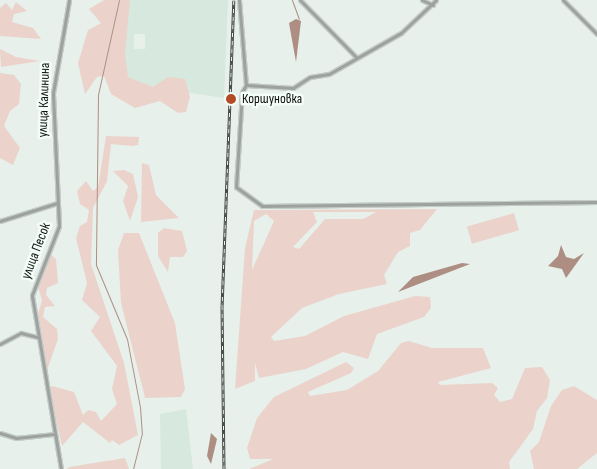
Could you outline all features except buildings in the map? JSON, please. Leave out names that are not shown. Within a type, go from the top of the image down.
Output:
[{"type":"street","name":"улица Калинина","points":[[57,203],[53,93],[69,0]]},
{"type":"street","points":[[239,0],[246,85],[242,92],[236,187],[262,206],[597,202]]},
{"type":"street","points":[[300,0],[307,12],[342,38],[357,58]]},
{"type":"street","points":[[422,0],[433,5]]},
{"type":"street","points":[[246,85],[293,88],[357,58],[401,33],[433,5],[436,0]]},
{"type":"street","points":[[564,0],[597,34]]},
{"type":"street","points":[[1,222],[57,203]]},
{"type":"street","name":"улица Песок","points":[[57,203],[57,234],[32,295],[37,337],[60,469]]},
{"type":"street","points":[[0,344],[21,333],[37,337]]},
{"type":"street","points":[[0,433],[16,438],[53,434]]},
{"type":"shaded area","points":[[104,0],[130,0],[125,54],[128,77],[153,87],[168,77],[185,79],[190,97],[186,112],[178,113],[160,101],[135,108],[111,94],[104,76],[97,77],[85,94],[78,63],[88,30],[101,23],[89,9]]},
{"type":"shaded area","points":[[121,0],[228,0],[224,98],[119,82]],"holes":[[[134,34],[145,34],[145,49],[134,49]]]},
{"type":"shaded area","points":[[16,2],[27,11],[14,14],[12,22],[33,28],[41,39],[0,36],[0,8],[6,3],[12,10]]},
{"type":"shaded area","points":[[296,19],[301,21],[296,62],[289,23]]},
{"type":"shaded area","points":[[0,49],[16,57],[40,61],[1,67]]},
{"type":"shaded area","points":[[0,73],[14,75],[21,84],[19,104],[10,111],[4,126],[20,148],[13,165],[0,158]]},
{"type":"shaded area","points":[[106,136],[139,137],[138,145],[111,144],[107,181],[93,208],[91,264],[124,363],[138,435],[119,445],[112,440],[110,443],[83,422],[62,446],[49,389],[52,386],[74,392],[83,415],[88,410],[96,412],[101,421],[117,404],[112,389],[117,366],[91,331],[100,317],[82,300],[87,283],[76,238],[80,226],[87,222],[89,210],[80,204],[77,191],[86,181],[93,191],[98,187]]},
{"type":"shaded area","points":[[142,163],[149,165],[156,195],[179,218],[141,222]]},
{"type":"shaded area","points":[[124,170],[133,174],[138,197],[130,221],[123,201],[128,186],[113,171]]},
{"type":"shaded area","points":[[437,209],[420,230],[410,233],[410,246],[398,252],[384,275],[387,284],[339,294],[302,308],[271,337],[274,341],[305,336],[344,316],[415,296],[430,297],[431,308],[424,317],[377,334],[368,359],[343,352],[306,369],[259,378],[255,363],[255,381],[235,389],[245,248],[254,210]],"holes":[[[313,212],[376,212],[363,219],[325,219],[299,249],[293,247],[317,222]],[[266,214],[274,221],[252,270],[254,221]]]},
{"type":"shaded area","points":[[514,213],[519,230],[472,244],[467,227]]},
{"type":"shaded area","points":[[164,228],[182,231],[187,251],[183,257],[170,257],[168,272],[158,256],[158,233]]},
{"type":"shaded area","points":[[124,233],[139,233],[175,323],[185,389],[181,397],[145,398],[121,303],[118,250]]},
{"type":"shaded area","points":[[561,245],[566,257],[574,259],[584,253],[566,278],[562,269],[548,266],[558,256]]},
{"type":"shaded area","points":[[50,254],[56,259],[58,283],[47,288],[46,295],[55,306],[45,307],[43,317],[57,329],[58,339],[46,373],[37,318],[42,300],[37,284]]},
{"type":"shaded area","points":[[462,263],[470,264],[398,292],[413,277]]},
{"type":"shaded area","points":[[409,341],[432,348],[483,348],[491,368],[438,382],[440,385],[492,383],[498,388],[494,395],[500,402],[512,399],[525,368],[542,367],[550,380],[547,398],[537,411],[533,429],[509,462],[510,469],[249,469],[273,459],[250,459],[247,448],[257,418],[274,397],[346,362],[354,368],[351,373],[308,392],[310,396],[347,390],[378,371],[401,343]]},
{"type":"shaded area","points":[[574,386],[597,400],[597,453],[577,469],[534,469],[530,451],[539,442],[551,406],[562,390]]},
{"type":"shaded area","points":[[186,409],[193,469],[161,469],[160,414]]},
{"type":"shaded area","points":[[211,433],[217,439],[211,464],[207,456]]},
{"type":"shaded area","points":[[125,458],[129,469],[67,469],[69,467]]},
{"type":"waterway","points":[[119,0],[98,95],[96,265],[127,339],[140,407],[142,433],[133,469]]},
{"type":"waterway","points":[[292,0],[299,19]]},
{"type":"railway","points":[[224,469],[222,308],[234,0]]},
{"type":"place","name":"Коршуновка","points":[[231,99]]}]
